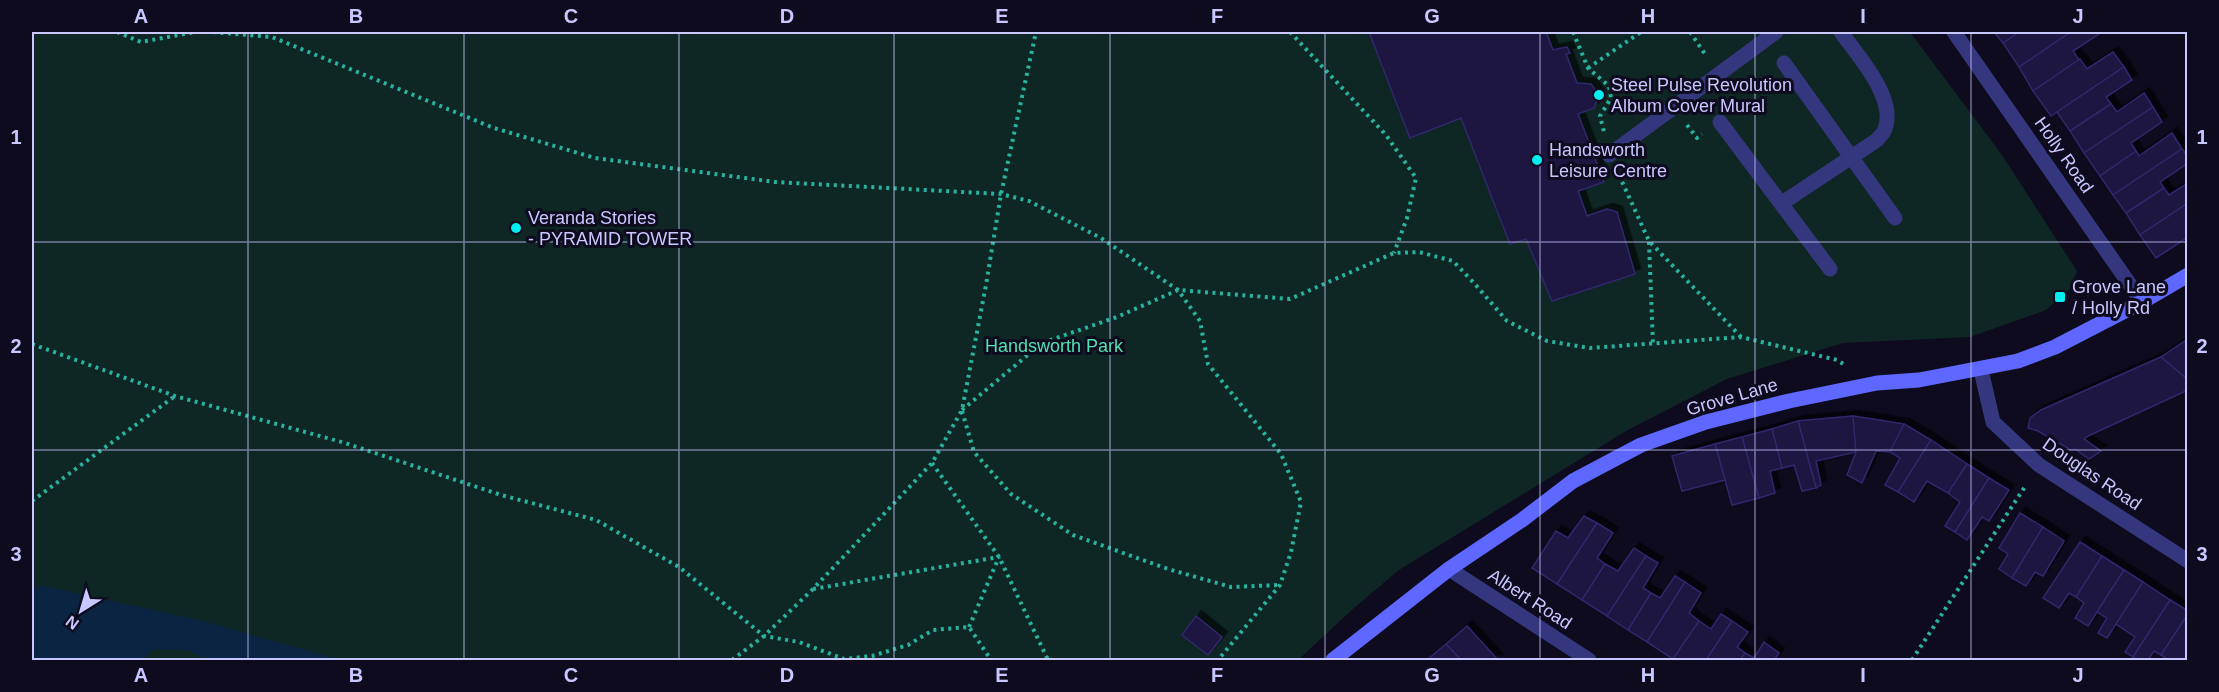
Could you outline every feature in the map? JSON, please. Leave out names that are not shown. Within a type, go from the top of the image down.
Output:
[{"type":"street","points":[[1609,155],[1776,32]]},
{"type":"street","points":[[1782,203],[1876,140],[1885,130],[1887,113],[1882,92],[1841,32]]},
{"type":"street","name":"Holly Road","points":[[1954,32],[2142,302]]},
{"type":"street","points":[[1784,63],[1895,218]]},
{"type":"street","points":[[1720,122],[1830,268]]},
{"type":"street","name":"Grove Lane","points":[[1333,660],[1449,569],[1522,520],[1573,481],[1641,445],[1706,422],[1789,401],[1877,383],[1919,380],[1981,370],[2018,361],[2055,347],[2142,302],[2187,274]]},
{"type":"street","name":"Douglas Road","points":[[1981,370],[1993,422],[2039,465],[2187,561]]},
{"type":"street","name":"Albert Road","points":[[1449,569],[1589,660]]},
{"type":"path","points":[[117,32],[141,42],[195,32]]},
{"type":"path","points":[[213,32],[272,37],[494,128],[595,158],[775,182],[1001,194],[1029,201],[1101,237],[1178,290],[1200,321],[1208,364],[1281,454],[1301,502],[1291,552],[1280,585],[1218,660]]},
{"type":"path","points":[[732,660],[764,636],[813,589],[932,463],[962,410],[987,285],[1001,194],[1036,32]]},
{"type":"path","points":[[1290,32],[1386,135],[1416,178],[1407,218],[1394,254]]},
{"type":"path","points":[[1572,32],[1588,68],[1641,32]]},
{"type":"path","points":[[1653,345],[1649,241],[1741,337]]},
{"type":"path","points":[[962,410],[1042,343],[1117,317],[1178,290],[1290,299],[1394,254],[1419,252],[1453,261],[1506,321],[1547,341],[1590,348],[1741,337],[1837,360],[1877,383]]},
{"type":"path","points":[[32,344],[175,396],[345,443],[501,495],[596,520],[679,567],[764,636],[799,642],[845,660],[872,656],[908,645],[933,630],[969,627]]},
{"type":"path","points":[[32,501],[175,396]]},
{"type":"path","points":[[962,410],[974,452],[1011,494],[1073,535],[1168,569],[1231,587],[1280,585]]},
{"type":"path","points":[[932,463],[999,557],[1048,660]]},
{"type":"path","points":[[1912,660],[2039,465]]},
{"type":"path","points":[[813,589],[999,557]]},
{"type":"path","points":[[969,627],[999,557]]},
{"type":"path","points":[[969,627],[991,660]]},
{"type":"green space","name":"Handsworth Park","points":[[32,32],[1910,32],[2002,155],[2077,271],[2070,289],[2046,310],[1970,337],[1843,343],[1727,379],[1626,431],[1399,570],[1298,660],[32,660]]},
{"type":"water","points":[[39,585],[199,620],[342,660],[209,660],[186,650],[154,649],[143,660],[32,660],[32,592]]},
{"type":"building","name":"Handsworth Leisure Centre","points":[[1369,32],[1546,32],[1553,50],[1567,47],[1570,53],[1566,54],[1577,83],[1591,84],[1599,95],[1594,108],[1578,114],[1604,182],[1578,191],[1587,216],[1607,209],[1617,212],[1635,274],[1552,301],[1526,239],[1510,244],[1461,118],[1410,138]]},
{"type":"building","points":[[1994,32],[2019,32],[2003,43]]},
{"type":"building","points":[[2019,32],[2071,32],[2019,67],[2003,43]]},
{"type":"building","points":[[2071,32],[2102,32],[2073,51],[2079,60],[2033,91],[2019,67]]},
{"type":"building","points":[[2113,52],[2124,67],[2051,116],[2033,91],[2080,59],[2087,69]]},
{"type":"building","points":[[2124,67],[2132,80],[2106,97],[2111,104],[2070,131],[2057,112]]},
{"type":"building","points":[[2144,93],[2153,107],[2084,153],[2070,131],[2111,104],[2117,112]]},
{"type":"building","points":[[2153,107],[2162,122],[2131,143],[2136,151],[2100,176],[2084,153]]},
{"type":"building","points":[[2172,133],[2182,149],[2113,195],[2100,176],[2136,151],[2139,156]]},
{"type":"building","points":[[2182,149],[2188,157],[2188,163],[2160,182],[2164,188],[2126,213],[2113,195]]},
{"type":"building","points":[[2188,183],[2188,203],[2140,235],[2126,213],[2164,188],[2169,195]]},
{"type":"building","points":[[2188,203],[2188,237],[2156,258],[2140,235]]},
{"type":"building","points":[[2188,339],[2188,380],[2161,357]]},
{"type":"building","points":[[2161,357],[2188,380],[2188,390],[2088,436],[2084,439],[2101,451],[2089,459],[2075,449],[2071,450],[2038,431],[2028,428],[2030,418],[2041,410]]},
{"type":"building","points":[[1853,416],[1856,452],[1816,461],[1821,485],[1816,488],[1798,421]]},
{"type":"building","points":[[1853,416],[1904,424],[1890,452],[1876,451],[1862,483],[1847,475],[1856,452]]},
{"type":"building","points":[[1798,421],[1816,488],[1802,491],[1794,465],[1782,468],[1772,429]]},
{"type":"building","points":[[1904,424],[1931,440],[1898,492],[1885,485],[1900,458],[1890,452]]},
{"type":"building","points":[[1772,429],[1782,468],[1770,471],[1775,493],[1759,498],[1742,437]]},
{"type":"building","points":[[1742,437],[1759,498],[1732,505],[1715,444]]},
{"type":"building","points":[[1931,440],[1967,464],[1948,493],[1927,481],[1914,502],[1898,492]]},
{"type":"building","points":[[1715,444],[1725,480],[1682,491],[1672,456]]},
{"type":"building","points":[[1967,464],[1989,478],[1955,532],[1945,526],[1960,502],[1948,493]]},
{"type":"building","points":[[1989,478],[2009,490],[1989,521],[1982,517],[1967,540],[1955,532]]},
{"type":"building","points":[[2020,513],[2043,527],[2012,578],[1999,569],[2008,554],[1999,548]]},
{"type":"building","points":[[1584,516],[1597,523],[1557,584],[1532,568],[1556,531],[1568,538]]},
{"type":"building","points":[[1597,523],[1613,533],[1597,558],[1605,564],[1582,600],[1557,584]]},
{"type":"building","points":[[2043,527],[2064,541],[2043,576],[2035,572],[2026,586],[2012,578]]},
{"type":"building","points":[[2080,542],[2102,556],[2076,597],[2069,593],[2059,608],[2043,598]]},
{"type":"building","points":[[1634,548],[1646,556],[1607,616],[1582,600],[1605,564],[1618,571]]},
{"type":"building","points":[[1646,556],[1658,563],[1643,588],[1651,593],[1628,630],[1607,616]]},
{"type":"building","points":[[2102,556],[2124,570],[2088,626],[2075,618],[2084,603],[2076,597]]},
{"type":"building","points":[[2124,570],[2143,582],[2107,638],[2098,633],[2107,618],[2097,612]]},
{"type":"building","points":[[1675,576],[1685,582],[1647,642],[1628,630],[1651,593],[1660,598]]},
{"type":"building","points":[[1685,582],[1701,593],[1689,613],[1699,621],[1673,659],[1647,642]]},
{"type":"building","points":[[2143,582],[2170,600],[2133,657],[2125,652],[2135,637],[2116,624]]},
{"type":"building","points":[[2170,600],[2188,611],[2188,614],[2161,655],[2154,651],[2148,660],[2138,660],[2133,657]]},
{"type":"building","points":[[1721,614],[1732,621],[1706,660],[1673,659],[1699,621],[1711,629]]},
{"type":"building","points":[[2188,614],[2188,655],[2184,660],[2169,660],[2161,655]]},
{"type":"building","points":[[1196,616],[1222,637],[1208,655],[1182,635]]},
{"type":"building","points":[[1732,621],[1748,632],[1737,647],[1745,653],[1740,660],[1706,660]]},
{"type":"building","points":[[1467,626],[1498,660],[1461,660],[1446,644]]},
{"type":"building","points":[[1764,642],[1779,653],[1774,660],[1740,660],[1745,653],[1754,658]]},
{"type":"building","points":[[1446,644],[1461,660],[1427,660]]},
{"type":"place","name":"Steel Pulse Revolution Album Cover Mural","points":[[1599,95]]},
{"type":"place","name":"Handsworth Leisure Centre","points":[[1537,160]]},
{"type":"place","name":"Veranda Stories - PYRAMID TOWER","points":[[516,228]]},
{"type":"place","name":"Grove Lane / Holly Rd","points":[[2060,297]]}]
